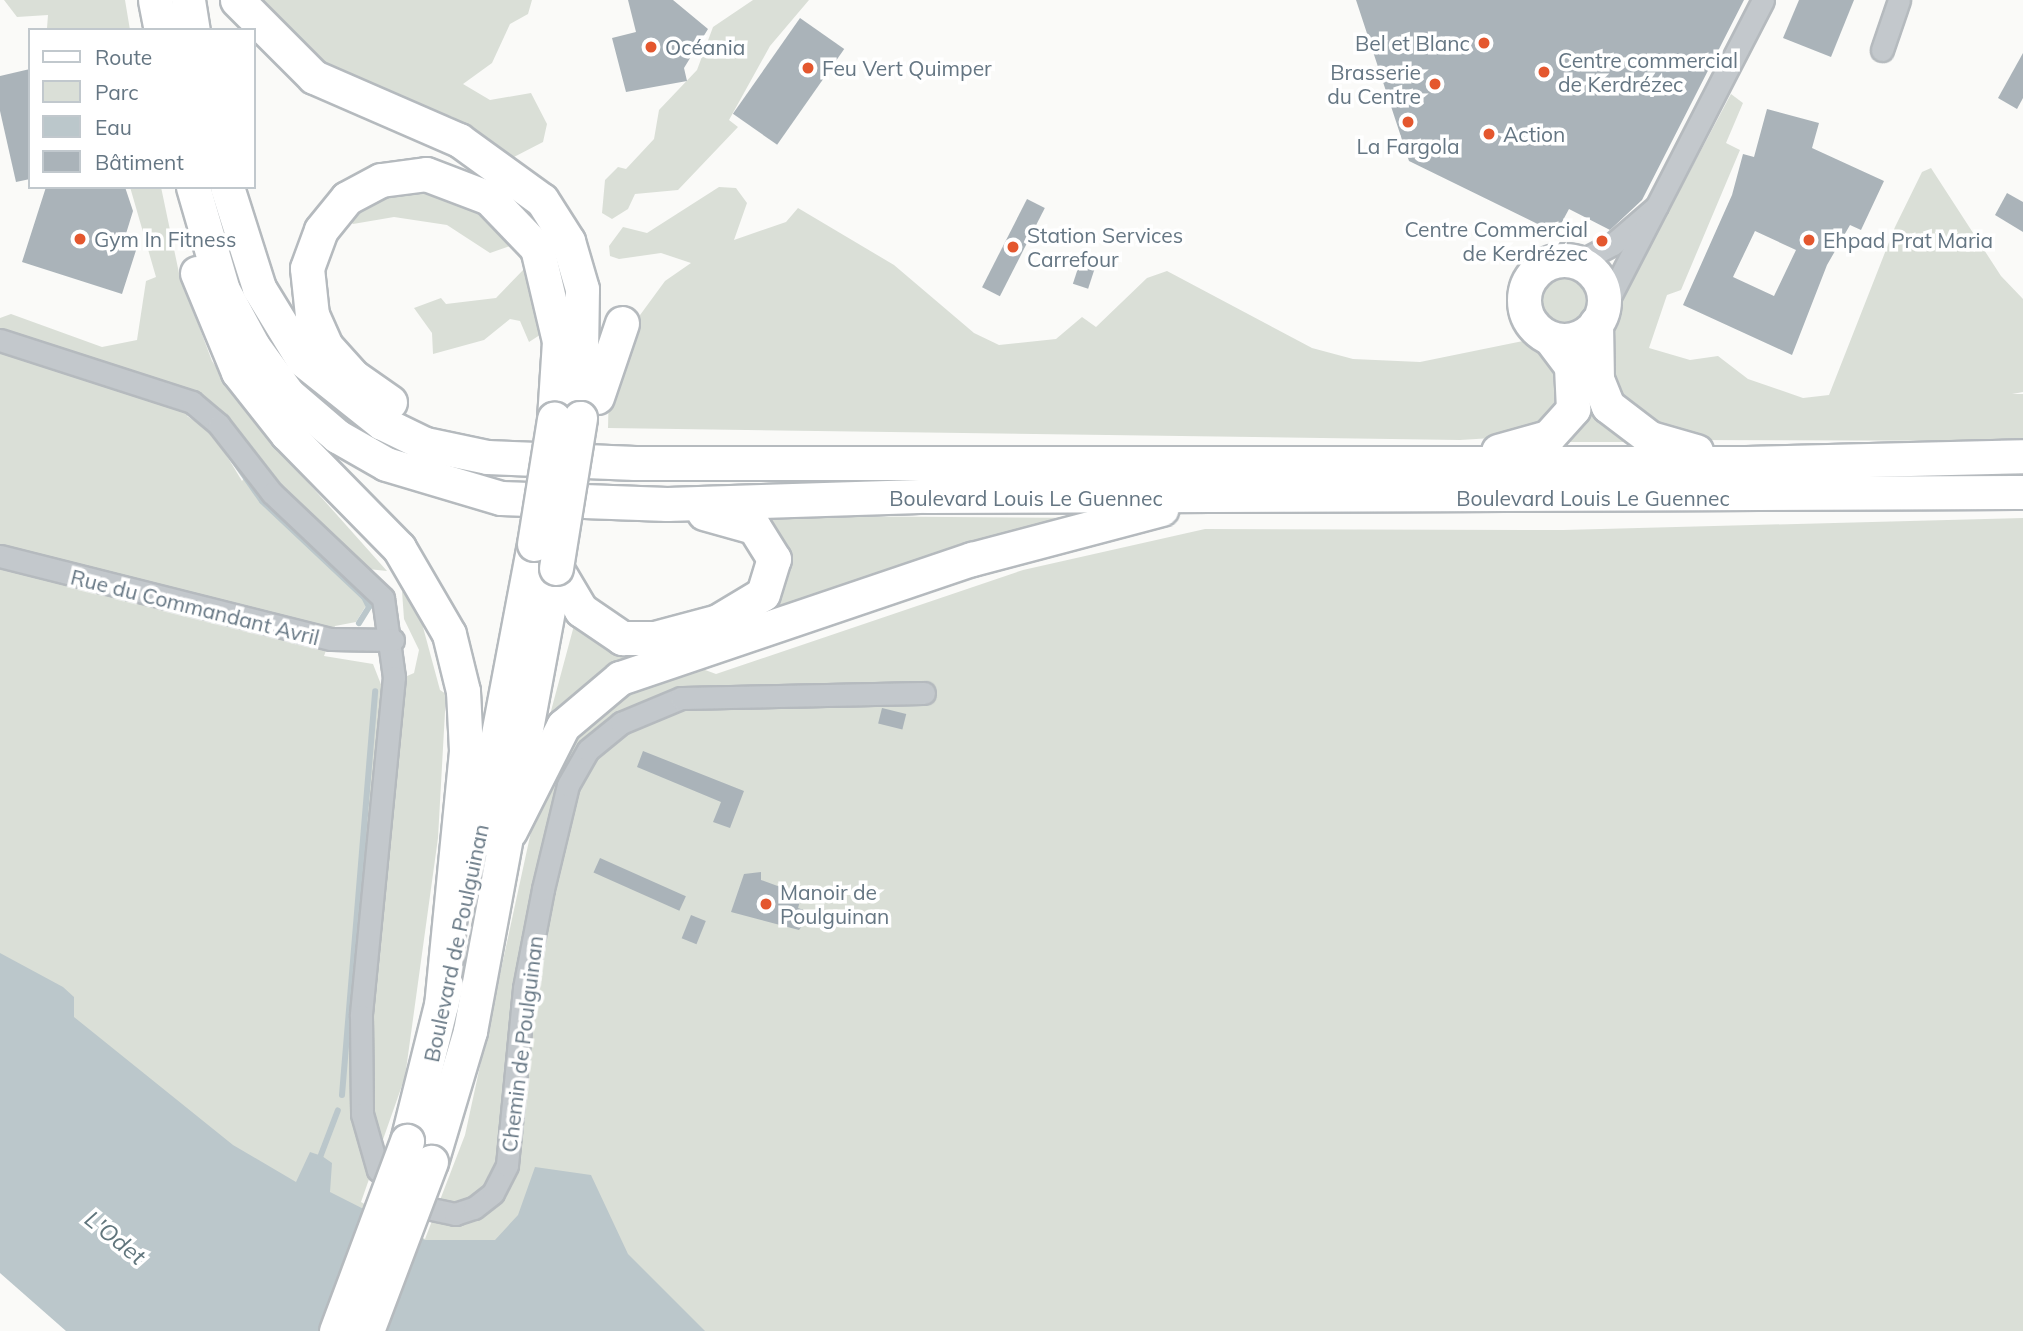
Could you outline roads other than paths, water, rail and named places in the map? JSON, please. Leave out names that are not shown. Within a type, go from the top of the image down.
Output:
[{"type":"main road","points":[[155,0],[161,28]]},
{"type":"main road","points":[[188,0],[193,28]]},
{"type":"main road","points":[[237,0],[314,77],[459,140],[542,200],[568,241],[582,289],[571,481],[545,556]]},
{"type":"main road","points":[[575,419],[559,355],[554,298],[537,248],[515,219],[474,189],[426,174],[381,180],[340,204],[312,248],[308,296],[326,345],[353,376],[442,426],[635,463]]},
{"type":"main road","points":[[179,189],[203,297],[238,372],[287,434],[399,548],[449,634],[463,691],[466,751],[441,1005]]},
{"type":"main road","name":"Boulevard Louis Le Guennec","points":[[194,189],[223,290],[253,346],[288,394],[337,436],[401,470],[464,491],[562,503],[667,504],[2023,492]]},
{"type":"main road","name":"Boulevard Louis Le Guennec","points":[[228,189],[247,259],[278,324],[303,360],[355,408],[425,444],[466,454],[635,463],[1746,463],[2023,456]]},
{"type":"main road","points":[[1436,463],[1525,446],[1558,430],[1573,409],[1574,378],[1550,338],[1532,324],[1525,290],[1546,264],[1578,262],[1602,288],[1597,379],[1615,414],[1659,442],[1746,463]]},
{"type":"main road","points":[[1550,338],[1571,340],[1599,319]]},
{"type":"main road","points":[[622,323],[575,419],[545,556],[581,610],[622,638],[695,629],[753,604],[774,569],[762,533],[667,504]]},
{"type":"main road","points":[[510,831],[563,726],[620,678],[972,559],[1200,498]]},
{"type":"main road","name":"Boulevard de Poulguinan","points":[[367,1331],[419,1152],[441,1005],[545,556]]},
{"type":"main road","name":"Boulevard de Poulguinan","points":[[336,1331],[419,1152],[461,1070],[510,831],[545,556]]},
{"type":"street","points":[[1599,319],[1662,202],[1763,0]]},
{"type":"street","points":[[1882,50],[1899,0]]},
{"type":"street","points":[[1578,262],[1613,244],[1662,202]]},
{"type":"street","points":[[0,340],[170,391],[208,414],[272,493],[376,586],[393,640]]},
{"type":"street","name":"Rue du Commandant Avril","points":[[0,556],[331,639],[393,640]]},
{"type":"street","name":"Chemin de Poulguinan","points":[[393,640],[361,1016],[362,1125],[388,1182],[410,1201],[449,1213],[486,1201],[509,1157],[524,988],[542,888],[568,785],[588,750],[639,713],[709,693],[924,693]]},
{"type":"water","name":"L'Odet","points":[[0,953],[63,987],[74,997],[74,1017],[233,1145],[296,1182],[310,1152],[322,1156],[332,1163],[330,1192],[425,1240],[495,1240],[518,1215],[535,1167],[591,1175],[628,1254],[705,1331],[66,1331],[0,1273]]},
{"type":"waterway","points":[[232,458],[262,501],[364,597],[369,607],[359,623]]},
{"type":"waterway","points":[[342,1095],[375,691]]},
{"type":"waterway","points":[[319,1160],[338,1110]]},
{"type":"place","name":"Bel et Blanc","points":[[1484,43]]},
{"type":"place","name":"Océania","points":[[651,47]]},
{"type":"place","name":"Feu Vert Quimper","points":[[808,68]]},
{"type":"place","name":"Centre commercial de Kerdrézec","points":[[1544,72]]},
{"type":"place","name":"Brasserie du Centre","points":[[1435,84]]},
{"type":"place","name":"La Fargola","points":[[1408,122]]},
{"type":"place","name":"Action","points":[[1489,134]]},
{"type":"place","name":"Gym In Fitness","points":[[80,239]]},
{"type":"place","name":"Ehpad Prat Maria","points":[[1809,240]]},
{"type":"place","name":"Centre Commercial de Kerdrézec","points":[[1602,241]]},
{"type":"place","name":"Station Services Carrefour","points":[[1013,247]]},
{"type":"place","name":"Manoir de Poulguinan","points":[[766,904]]}]
